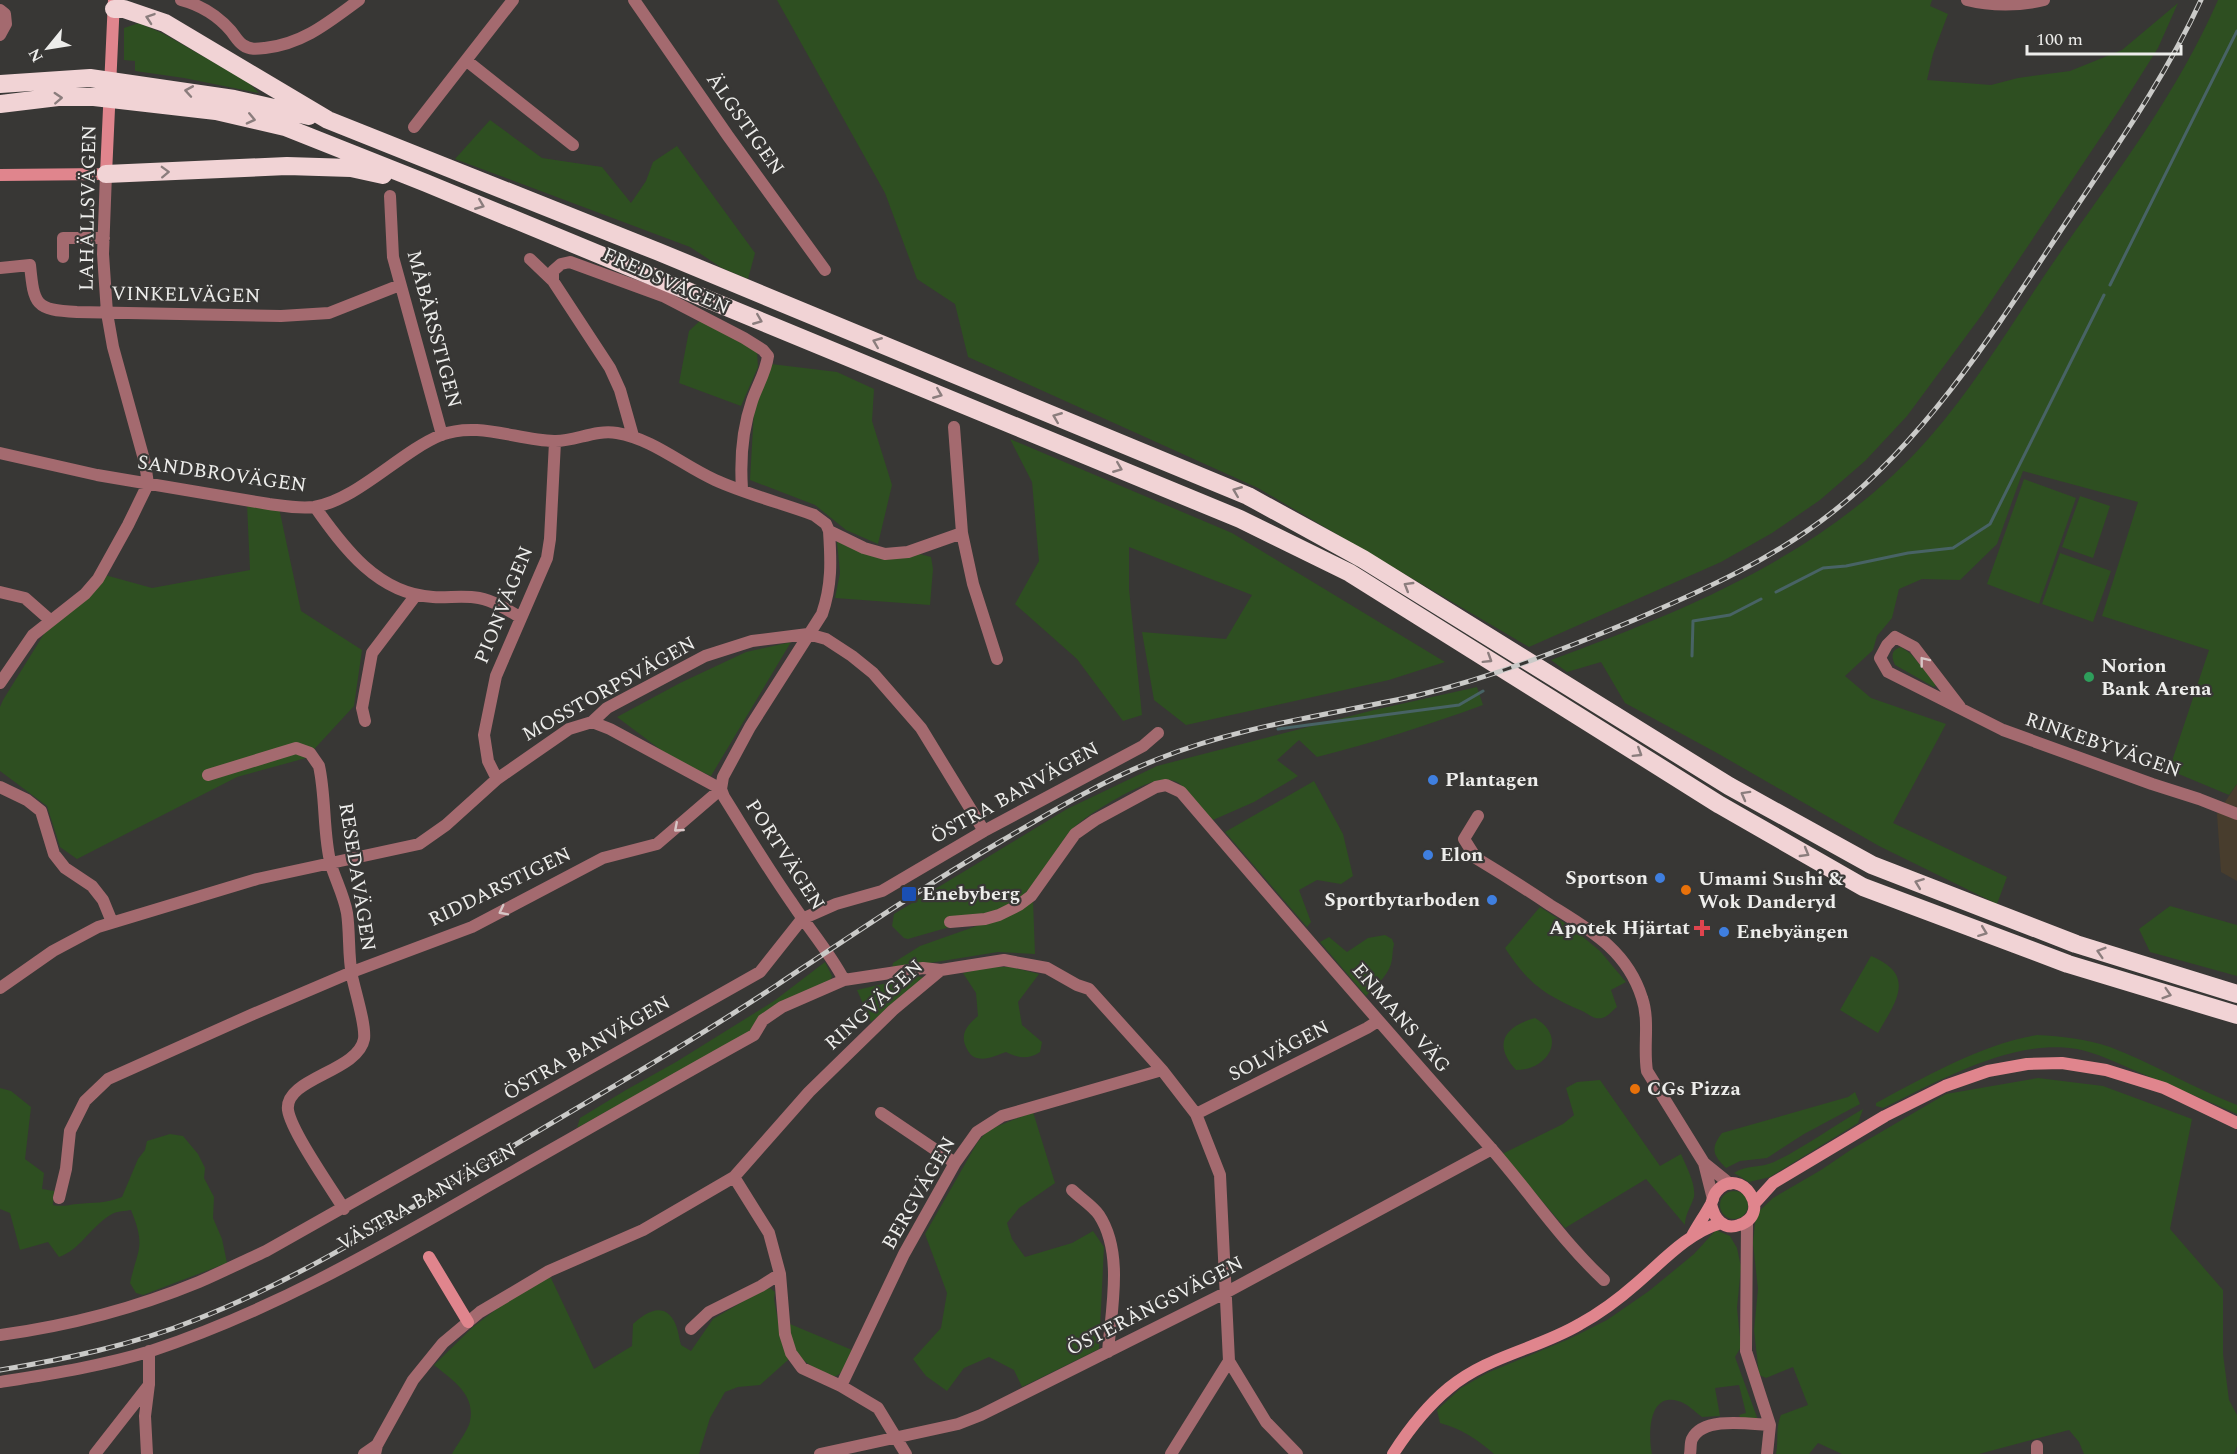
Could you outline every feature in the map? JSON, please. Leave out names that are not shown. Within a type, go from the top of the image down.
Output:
[{"type":"highway","points":[[114,4],[165,23],[328,120],[659,252],[1248,496],[1363,559],[1729,786],[1872,865],[2076,944],[2237,994]]},
{"type":"highway","points":[[0,84],[90,78],[179,89],[328,120]]},
{"type":"highway","points":[[0,104],[58,97],[94,97],[216,111],[285,127],[426,183],[1240,519],[1350,573],[1720,805],[1863,887],[2068,964],[2237,1015]]},
{"type":"highway","points":[[106,174],[287,166],[351,168],[426,183]]},
{"type":"main road","name":"LAHÄLLSVÄGEN","points":[[106,174],[114,4]]},
{"type":"main road","points":[[0,175],[106,174]]},
{"type":"main road","points":[[1754,1204],[1773,1183],[1885,1116],[1945,1086],[1988,1071],[2027,1064],[2062,1063],[2106,1070],[2164,1088],[2237,1124]]},
{"type":"main road","points":[[1746,1189],[1773,1183]]},
{"type":"main road","points":[[1394,1454],[1408,1430],[1428,1406],[1451,1386],[1497,1359],[1536,1346],[1580,1325],[1634,1287],[1691,1237],[1717,1191],[1730,1184],[1738,1184],[1752,1195],[1754,1204],[1747,1222],[1727,1225],[1691,1237]]},
{"type":"main road","points":[[1712,1202],[1712,1212],[1727,1225]]},
{"type":"main road","points":[[429,1257],[468,1322]]},
{"type":"street","points":[[181,0],[195,4],[215,16],[242,45],[253,50],[303,39],[359,0]]},
{"type":"street","points":[[414,127],[513,0]]},
{"type":"street","name":"ÄLGSTIGEN","points":[[634,0],[825,270]]},
{"type":"street","points":[[1967,0],[1979,3],[2034,3],[2044,0]]},
{"type":"street","points":[[0,10],[5,15],[6,24],[0,35]]},
{"type":"street","points":[[467,61],[573,145]]},
{"type":"street","name":"LAHÄLLSVÄGEN","points":[[106,174],[103,254],[107,313],[113,347],[145,463],[148,484]]},
{"type":"street","name":"MÅBÄRSSTIGEN","points":[[390,196],[393,257],[442,435]]},
{"type":"street","points":[[63,257],[63,238],[104,238]]},
{"type":"street","points":[[530,259],[553,281],[610,368],[620,390],[633,436]]},
{"type":"street","name":"FREDSVÄGEN","points":[[553,281],[553,271],[561,264],[570,262],[595,270],[692,310],[763,350],[768,356],[767,365],[753,399],[744,430],[740,463],[742,489]]},
{"type":"street","name":"VINKELVÄGEN","points":[[0,268],[30,265],[33,294],[37,301],[45,308],[57,311],[282,316],[328,313],[400,285]]},
{"type":"street","points":[[954,427],[962,533],[973,584],[996,659]]},
{"type":"street","name":"SANDBROVÄGEN","points":[[0,453],[148,484],[269,504],[315,507],[353,491],[442,435],[460,431],[485,430],[555,442],[614,432],[633,436],[715,480],[814,515],[826,524],[829,531],[864,548],[885,554],[908,552],[962,533]]},
{"type":"street","name":"PIONVÄGEN","points":[[497,778],[488,761],[484,735],[496,676],[548,558],[555,442]]},
{"type":"street","points":[[0,683],[33,635],[85,594],[98,579],[129,525],[148,484]]},
{"type":"street","points":[[315,507],[353,557],[369,571],[397,588],[416,595],[480,598],[501,606],[521,618]]},
{"type":"street","name":"RIDDARSTIGEN","points":[[59,1198],[66,1169],[70,1131],[85,1101],[108,1079],[352,972],[472,927],[603,858],[657,844],[721,789],[723,777],[735,753],[822,614],[829,595],[829,531]]},
{"type":"street","points":[[0,592],[25,598],[50,620]]},
{"type":"street","points":[[365,721],[362,708],[372,653],[416,595]]},
{"type":"street","name":"MOSSTORPSVÄGEN","points":[[0,988],[53,951],[112,922],[257,879],[331,865],[419,844],[446,825],[497,778],[569,729],[592,722],[607,708],[705,656],[752,641],[808,634],[826,639],[873,673],[923,731],[984,831]]},
{"type":"street","name":"RINKEBYVÄGEN","points":[[1960,707],[1906,638],[1895,637],[1887,645],[1880,658],[1888,672],[2003,730],[2237,814]]},
{"type":"street","name":"PORTVÄGEN","points":[[592,722],[610,729],[721,789],[802,919],[836,965],[844,980]]},
{"type":"street","name":"ÖSTRA BANVÄGEN","points":[[0,1335],[93,1317],[198,1283],[266,1251],[760,972],[802,919],[836,904],[882,891],[984,831],[1143,746],[1158,733]]},
{"type":"street","name":"RESEDAVÄGEN","points":[[208,775],[296,748],[310,753],[319,766],[331,865],[347,910],[352,972],[364,1038],[356,1053],[344,1063],[298,1089],[288,1105],[288,1112],[300,1137],[344,1209]]},
{"type":"street","name":"ENMANS VÄG","points":[[950,921],[985,919],[1019,905],[1031,896],[1075,834],[1095,820],[1156,787],[1166,785],[1181,792],[1378,1021],[1492,1149],[1580,1258],[1604,1280]]},
{"type":"street","points":[[0,787],[27,800],[41,811],[54,854],[65,868],[92,886],[103,900],[112,922]]},
{"type":"street","points":[[1478,816],[1464,839],[1476,858],[1595,933],[1618,955],[1634,975],[1646,1015],[1644,1053],[1647,1071],[1704,1163],[1730,1184]]},
{"type":"street","name":"RINGVÄGEN","points":[[376,1450],[413,1380],[443,1343],[480,1312],[549,1271],[643,1230],[734,1177],[809,1092],[893,1010],[941,970],[1004,960],[1047,968],[1089,989],[1162,1070],[1196,1114],[1220,1175],[1229,1361],[1248,1396],[1266,1422],[1297,1454]]},
{"type":"street","points":[[844,980],[923,968],[941,970]]},
{"type":"street","name":"VÄSTRA BANVÄGEN","points":[[0,1382],[84,1367],[149,1351],[266,1306],[367,1255],[754,1035],[763,1020],[782,1007],[844,980]]},
{"type":"street","name":"SOLVÄGEN","points":[[1196,1114],[1367,1029],[1378,1021]]},
{"type":"street","name":"BERGVÄGEN","points":[[841,1386],[904,1254],[955,1163],[977,1132],[1002,1116],[1162,1070]]},
{"type":"street","points":[[881,1113],[955,1163]]},
{"type":"street","name":"ÖSTERÄNGSVÄGEN","points":[[820,1454],[958,1424],[981,1415],[1227,1292],[1492,1149]]},
{"type":"street","points":[[1704,1163],[1712,1202]]},
{"type":"street","points":[[734,1177],[769,1233],[780,1274],[785,1334],[791,1353],[802,1368],[841,1386],[878,1408],[906,1454]]},
{"type":"street","points":[[1072,1190],[1098,1214],[1110,1238],[1114,1265],[1108,1352]]},
{"type":"street","points":[[1747,1222],[1746,1350],[1770,1425],[1767,1454]]},
{"type":"street","points":[[1727,1225],[1746,1253]]},
{"type":"street","points":[[691,1329],[709,1312],[780,1274]]},
{"type":"street","points":[[147,1454],[145,1416],[149,1384],[149,1351]]},
{"type":"street","points":[[1172,1454],[1229,1361]]},
{"type":"street","points":[[95,1454],[149,1384]]},
{"type":"street","points":[[1690,1454],[1692,1439],[1705,1426],[1725,1423],[1770,1425]]},
{"type":"street","points":[[364,1454],[376,1450]]},
{"type":"shaded area","points":[[2237,784],[2237,881],[2221,872],[2217,814]]},
{"type":"green space","points":[[777,0],[1932,0],[1930,6],[1948,14],[1933,54],[1927,80],[1991,85],[2018,78],[2070,71],[2122,50],[2178,3],[2158,48],[2119,110],[1981,316],[1907,416],[1865,461],[1820,500],[1772,533],[1721,562],[1529,647],[1258,488],[968,357],[955,304],[917,279],[885,193]]},
{"type":"green space","points":[[2218,0],[2237,0],[2237,784],[2229,795],[2169,770],[2209,650],[2102,616],[2138,502],[2023,471],[1997,544],[1960,580],[1922,579],[1899,589],[1892,618],[1877,636],[1873,650],[1845,676],[1871,698],[1946,724],[1893,823],[2007,877],[1997,904],[1879,846],[1625,703],[1601,662],[1567,672],[1551,660],[1655,620],[1755,573],[1802,545],[1847,514],[1890,478],[1948,416],[2127,158],[2185,66]]},
{"type":"green space","points":[[139,23],[164,34],[248,82],[259,93],[135,71],[135,61],[124,60],[124,28]]},
{"type":"green space","points":[[490,120],[542,158],[602,167],[631,203],[646,181],[653,162],[677,146],[755,253],[748,279],[722,268],[690,247],[455,159]]},
{"type":"green space","points":[[703,318],[757,352],[758,367],[741,406],[679,383],[689,331]]},
{"type":"green space","points":[[771,364],[837,372],[874,389],[872,421],[892,485],[878,544],[846,530],[815,505],[750,480],[754,410]]},
{"type":"green space","points":[[1010,439],[1232,533],[1445,662],[1389,680],[1186,725],[1154,700],[1142,632],[1226,639],[1252,595],[1129,547],[1129,589],[1142,715],[1123,721],[1077,659],[1015,604],[1039,561],[1032,482]]},
{"type":"green space","points":[[2024,479],[2076,498],[2039,604],[1987,584]]},
{"type":"green space","points":[[2080,496],[2110,506],[2093,558],[2062,547]]},
{"type":"green space","points":[[247,504],[279,508],[301,611],[362,650],[354,706],[306,758],[237,777],[77,859],[60,847],[47,806],[0,771],[0,707],[3,700],[47,629],[105,575],[152,588],[250,570]]},
{"type":"green space","points":[[841,540],[874,555],[916,553],[931,557],[933,569],[930,605],[835,598],[840,573],[837,542]]},
{"type":"green space","points":[[2060,553],[2111,571],[2093,622],[2042,604]]},
{"type":"green space","points":[[791,642],[711,776],[673,759],[617,717],[680,683],[746,652]]},
{"type":"green space","points":[[1901,647],[1911,654],[1933,680],[1936,685],[1934,687],[1895,665],[1893,654]]},
{"type":"green space","points":[[1477,687],[1483,705],[1380,740],[1317,757],[1299,740],[1277,760],[1298,776],[1254,802],[1213,820],[1179,783],[1166,780],[1148,784],[1109,803],[1073,828],[1034,884],[1007,905],[966,922],[908,939],[892,926],[894,914],[1067,809],[1157,766],[1374,710]]},
{"type":"green space","points":[[1314,781],[1343,834],[1353,876],[1341,884],[1317,880],[1299,890],[1311,922],[1307,927],[1225,832]]},
{"type":"green space","points":[[1033,901],[1035,954],[998,952],[892,969],[893,963],[920,946],[1002,917]]},
{"type":"green space","points":[[2170,906],[2237,925],[2237,976],[2150,952],[2139,929]]},
{"type":"green space","points":[[1540,907],[1571,927],[1600,951],[1626,982],[1611,990],[1617,1007],[1606,1016],[1593,1017],[1537,986],[1521,970],[1505,948]]},
{"type":"green space","points":[[1385,935],[1392,939],[1394,944],[1391,964],[1384,977],[1366,996],[1320,942],[1329,937],[1347,952],[1368,938]]},
{"type":"green space","points":[[1871,956],[1885,963],[1898,980],[1896,1000],[1878,1033],[1840,1010]]},
{"type":"green space","points":[[825,962],[832,976],[829,984],[817,994],[577,1128],[580,1118],[774,1001]]},
{"type":"green space","points":[[989,967],[1011,967],[1039,974],[1018,1002],[1022,1025],[1042,1042],[1040,1052],[1036,1055],[1023,1057],[1006,1052],[980,1059],[972,1056],[967,1049],[964,1039],[965,1031],[978,1016],[976,993],[963,973]]},
{"type":"green space","points":[[917,976],[926,978],[871,1022],[857,990]]},
{"type":"green space","points":[[1535,1018],[1545,1026],[1550,1034],[1552,1043],[1550,1051],[1537,1065],[1516,1070],[1505,1052],[1505,1037],[1516,1026]]},
{"type":"green space","points":[[2037,1035],[2074,1038],[2110,1047],[2237,1105],[2237,1114],[2099,1056],[2077,1049],[2053,1047],[2028,1050],[1977,1064],[1883,1108],[1876,1106],[1876,1103],[1915,1082],[1974,1054]]},
{"type":"green space","points":[[2038,1078],[2103,1086],[2192,1119],[2170,1229],[2223,1290],[2223,1354],[2229,1400],[2237,1415],[2237,1446],[2234,1454],[2084,1454],[2079,1442],[2069,1430],[1979,1454],[1842,1454],[1818,1443],[1809,1454],[1776,1454],[1781,1415],[1808,1405],[1793,1367],[1766,1378],[1759,1375],[1754,1330],[1758,1289],[1753,1243],[1756,1214],[1773,1198],[1946,1094]]},
{"type":"green space","points":[[1600,1080],[1660,1166],[1681,1154],[1694,1186],[1694,1197],[1685,1225],[1646,1179],[1565,1228],[1502,1154],[1563,1124],[1574,1115],[1566,1088],[1577,1082]]},
{"type":"green space","points":[[0,1088],[11,1091],[31,1107],[25,1159],[44,1173],[42,1189],[54,1191],[53,1205],[110,1201],[122,1197],[138,1159],[145,1150],[147,1141],[170,1134],[183,1136],[198,1154],[205,1168],[204,1178],[214,1197],[213,1218],[222,1239],[227,1263],[143,1295],[136,1293],[130,1283],[138,1254],[139,1240],[131,1210],[112,1214],[98,1224],[73,1249],[59,1257],[48,1242],[20,1250],[10,1213],[0,1209]]},
{"type":"green space","points":[[1855,1092],[1860,1104],[1804,1134],[1767,1158],[1740,1161],[1726,1168],[1716,1155],[1716,1143],[1722,1133],[1848,1097]]},
{"type":"green space","points":[[1863,1109],[1858,1123],[1770,1177],[1749,1182],[1734,1173],[1774,1162]]},
{"type":"green space","points":[[1033,1112],[1055,1183],[1019,1208],[1007,1223],[1012,1239],[1025,1257],[1072,1243],[1093,1231],[1104,1247],[1099,1349],[1022,1387],[1014,1370],[989,1357],[964,1368],[947,1391],[926,1376],[913,1359],[941,1328],[947,1293],[925,1234],[977,1143],[988,1130]]},
{"type":"green space","points":[[1734,1191],[1744,1195],[1748,1205],[1744,1215],[1734,1219],[1724,1215],[1720,1205],[1724,1195]]},
{"type":"green space","points":[[1716,1230],[1730,1236],[1737,1248],[1741,1267],[1737,1308],[1741,1347],[1735,1357],[1758,1420],[1740,1417],[1739,1415],[1746,1413],[1739,1385],[1715,1388],[1720,1416],[1702,1417],[1678,1401],[1668,1400],[1661,1403],[1652,1417],[1650,1437],[1652,1454],[1494,1454],[1469,1435],[1440,1423],[1437,1410],[1461,1388],[1487,1373],[1569,1339],[1607,1320],[1649,1291],[1694,1254]]},
{"type":"green space","points":[[550,1276],[594,1369],[632,1346],[633,1324],[648,1313],[659,1310],[670,1315],[681,1345],[691,1351],[713,1319],[770,1288],[775,1292],[774,1299],[783,1348],[789,1359],[760,1385],[738,1387],[725,1392],[710,1418],[699,1454],[452,1454],[469,1424],[471,1411],[461,1388],[434,1365],[473,1327],[511,1298]]},
{"type":"green space","points":[[790,1324],[852,1350],[844,1370],[833,1377],[808,1364],[793,1345]]},
{"type":"waterway","points":[[2110,285],[2237,31]]},
{"type":"waterway","points":[[1776,592],[1823,568],[1846,566],[1908,553],[1953,548],[1990,524],[2104,295]]},
{"type":"waterway","points":[[1692,656],[1693,621],[1730,615],[1761,599]]},
{"type":"waterway","points":[[1278,729],[1459,705],[1483,691]]},
{"type":"railway","points":[[0,1370],[99,1350],[172,1329],[237,1302],[318,1262],[679,1047],[974,857],[1118,776],[1158,759],[1222,737],[1419,695],[1528,662],[1660,609],[1738,572],[1788,544],[1834,511],[1870,480],[1903,447],[1963,374],[2017,297],[2139,112],[2172,57],[2201,0]]},
{"type":"place","name":"Norion Bank Arena","points":[[2089,677]]},
{"type":"place","name":"Plantagen","points":[[1433,780]]},
{"type":"place","name":"Elon","points":[[1428,855]]},
{"type":"place","name":"Sportson","points":[[1660,878]]},
{"type":"place","name":"Umami Sushi & Wok Danderyd","points":[[1686,890]]},
{"type":"place","name":"Enebyberg","points":[[909,894]]},
{"type":"place","name":"Sportbytarboden","points":[[1492,900]]},
{"type":"place","name":"Apotek Hjärtat","points":[[1702,928]]},
{"type":"place","name":"Enebyängen","points":[[1724,932]]},
{"type":"place","name":"CGs Pizza","points":[[1635,1089]]}]
